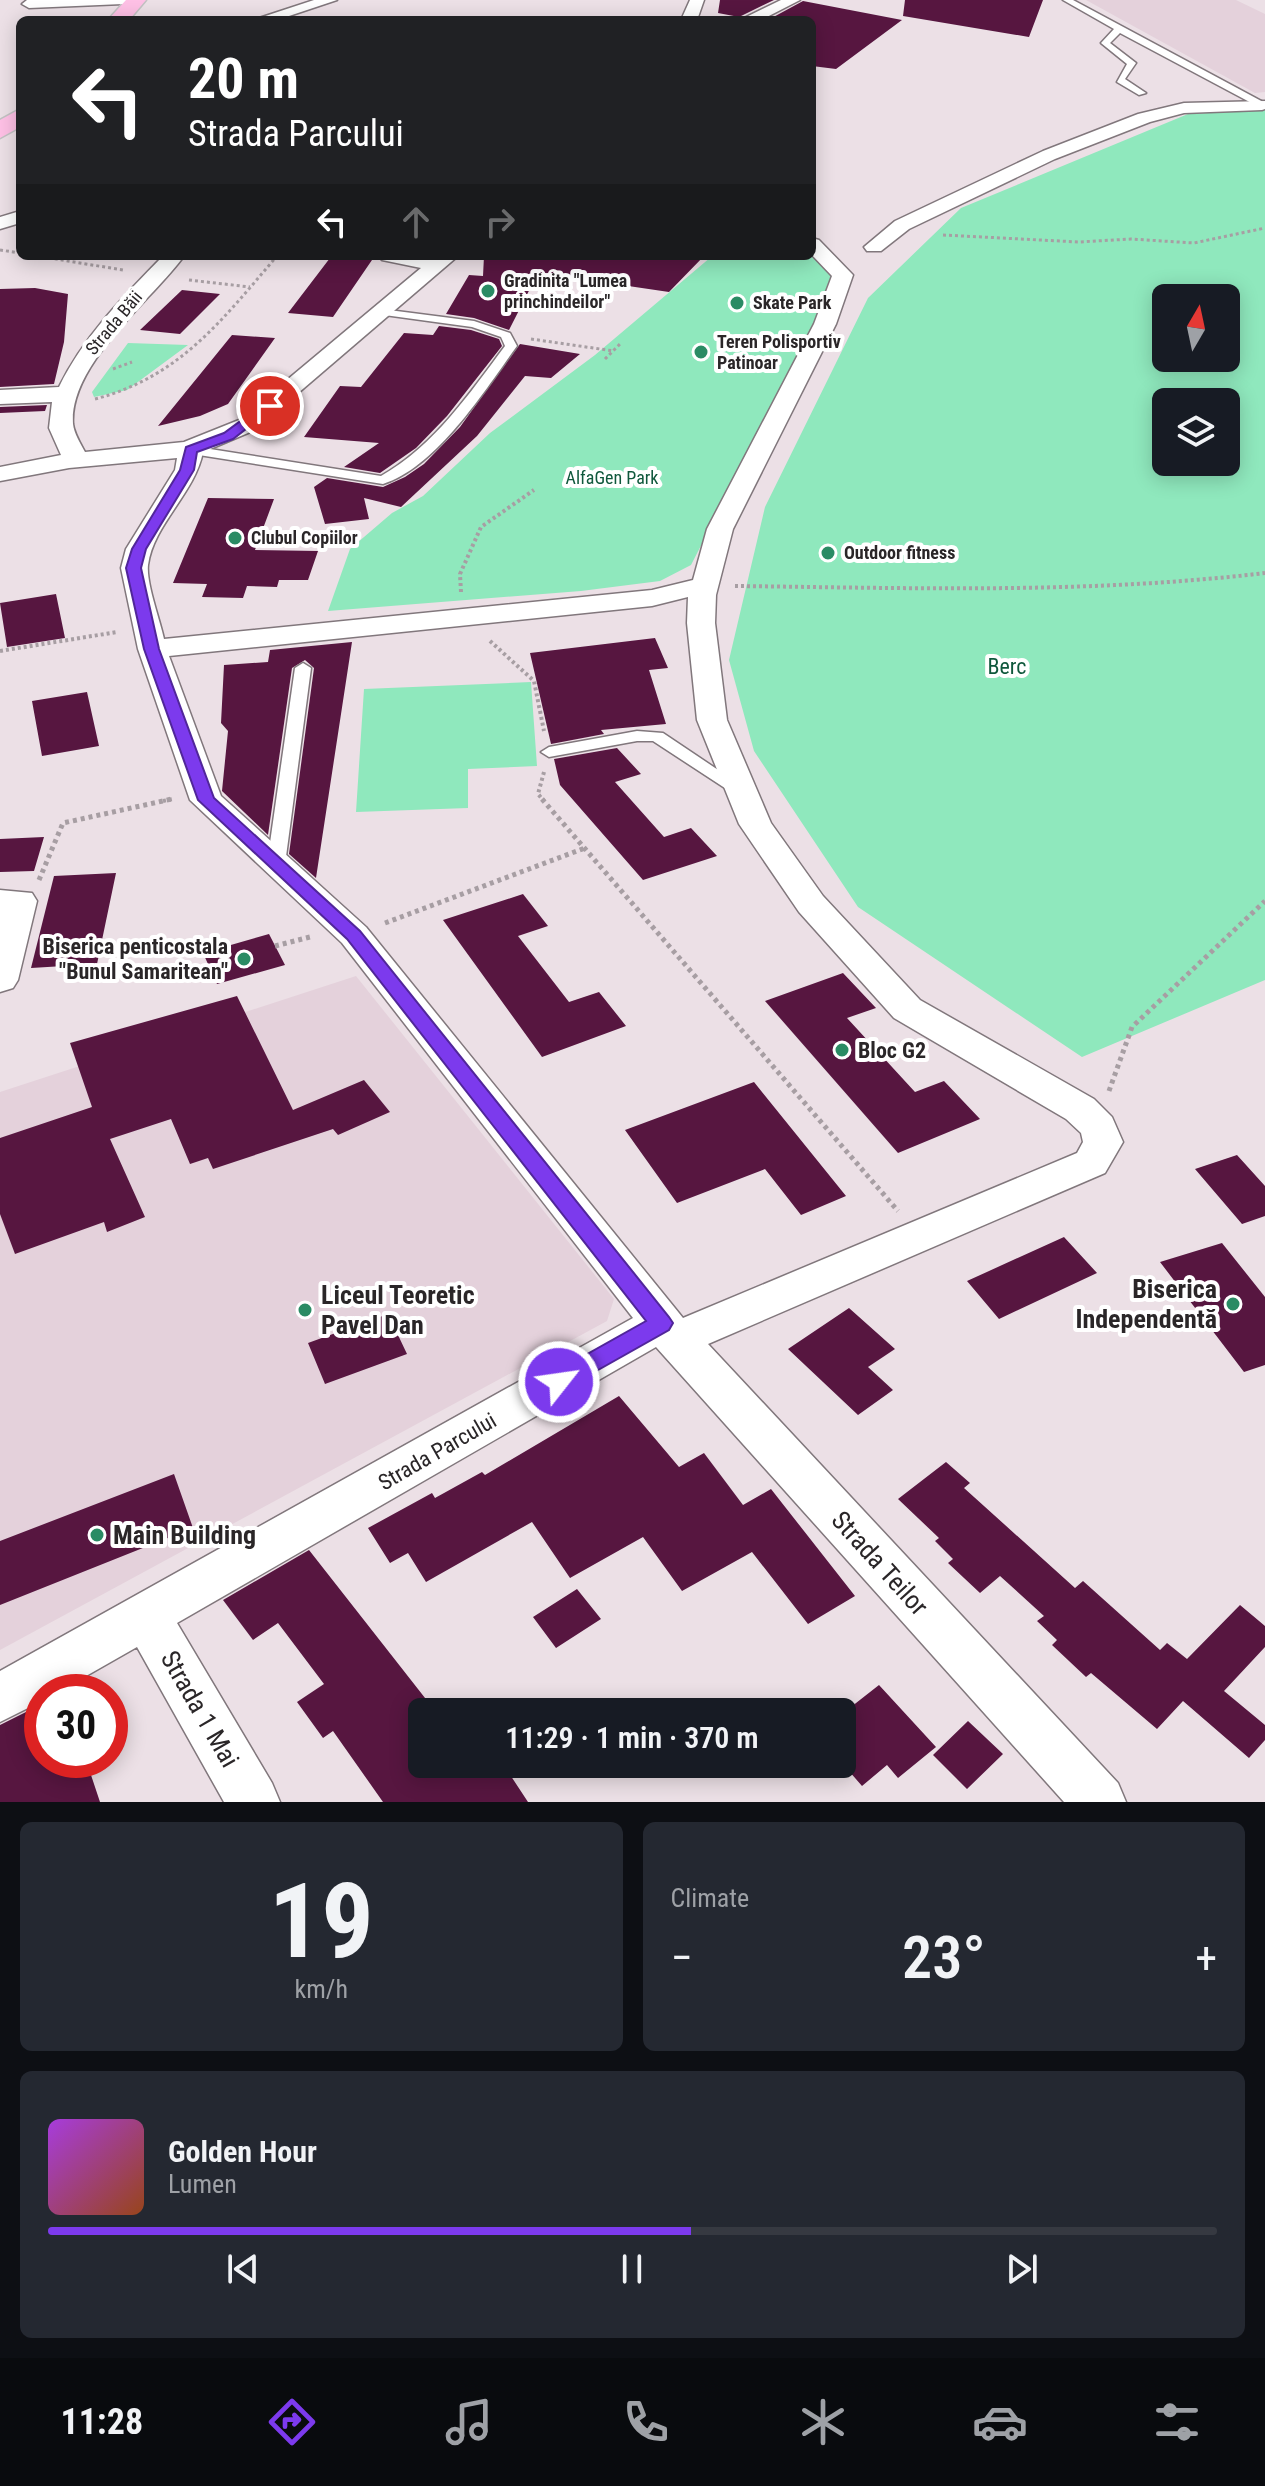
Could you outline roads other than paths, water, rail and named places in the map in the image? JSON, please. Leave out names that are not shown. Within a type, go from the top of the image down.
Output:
[{"type":"main road","points":[[122,16],[136,0]]},
{"type":"street","points":[[30,4],[123,0]]},
{"type":"street","points":[[275,16],[330,0]]},
{"type":"street","points":[[757,16],[793,0]]},
{"type":"street","points":[[741,792],[712,720],[701,623],[705,585],[720,529],[825,324],[843,275],[902,225],[1049,155],[1161,112],[1262,105]]},
{"type":"street","points":[[816,235],[835,242],[874,247]]},
{"type":"street","points":[[835,242],[843,275]]},
{"type":"street","name":"Strada Băii","points":[[65,400],[84,359],[123,309],[170,260]]},
{"type":"street","points":[[0,474],[76,460],[191,450],[228,436],[247,425],[442,260]]},
{"type":"street","points":[[0,397],[65,400],[61,428],[76,460]]},
{"type":"street","points":[[191,450],[187,470],[139,549],[134,568],[149,638],[206,800],[354,935],[668,1331]]},
{"type":"street","points":[[149,638],[463,617],[652,598],[705,585]]},
{"type":"street","name":"Strada Parcului","points":[[0,1698],[668,1331],[1091,1163],[1103,1142],[1098,1127],[1080,1109],[907,1009],[811,904],[755,824],[741,792]]},
{"type":"street","points":[[0,980],[10,901]]},
{"type":"street","name":"Strada Teilor","points":[[668,1331],[1099,1802]]},
{"type":"street","name":"Strada 1 Mai","points":[[146,1616],[253,1802]]},
{"type":"lane","points":[[1067,0],[1262,105]]},
{"type":"lane","points":[[1119,29],[1105,43],[1132,63],[1120,80],[1142,93]]},
{"type":"lane","points":[[191,450],[383,480],[400,472],[437,437],[511,346],[506,335],[474,324],[381,312]]},
{"type":"lane","points":[[276,864],[303,668]]},
{"type":"lane","points":[[549,752],[637,736],[657,736],[741,792]]},
{"type":"place","name":"Gradinita \"Lumea princhindeilor\"","points":[[488,291]]},
{"type":"place","name":"Skate Park","points":[[737,303]]},
{"type":"place","name":"Teren Polisportiv Patinoar","points":[[701,352]]},
{"type":"place","name":"Clubul Copiilor","points":[[235,538]]},
{"type":"place","name":"Outdoor fitness","points":[[828,553]]},
{"type":"place","name":"Biserica penticostala \"Bunul Samaritean\"","points":[[244,959]]},
{"type":"place","name":"Bloc G2","points":[[842,1050]]},
{"type":"place","name":"Biserica Independentă","points":[[1233,1304]]},
{"type":"place","name":"Liceul Teoretic Pavel Dan","points":[[305,1310]]},
{"type":"place","name":"Main Building","points":[[97,1535]]},
{"type":"park label","name":"AlfaGen Park","points":[[612,478]]},
{"type":"park label","name":"Berc","points":[[1007,666]]}]
